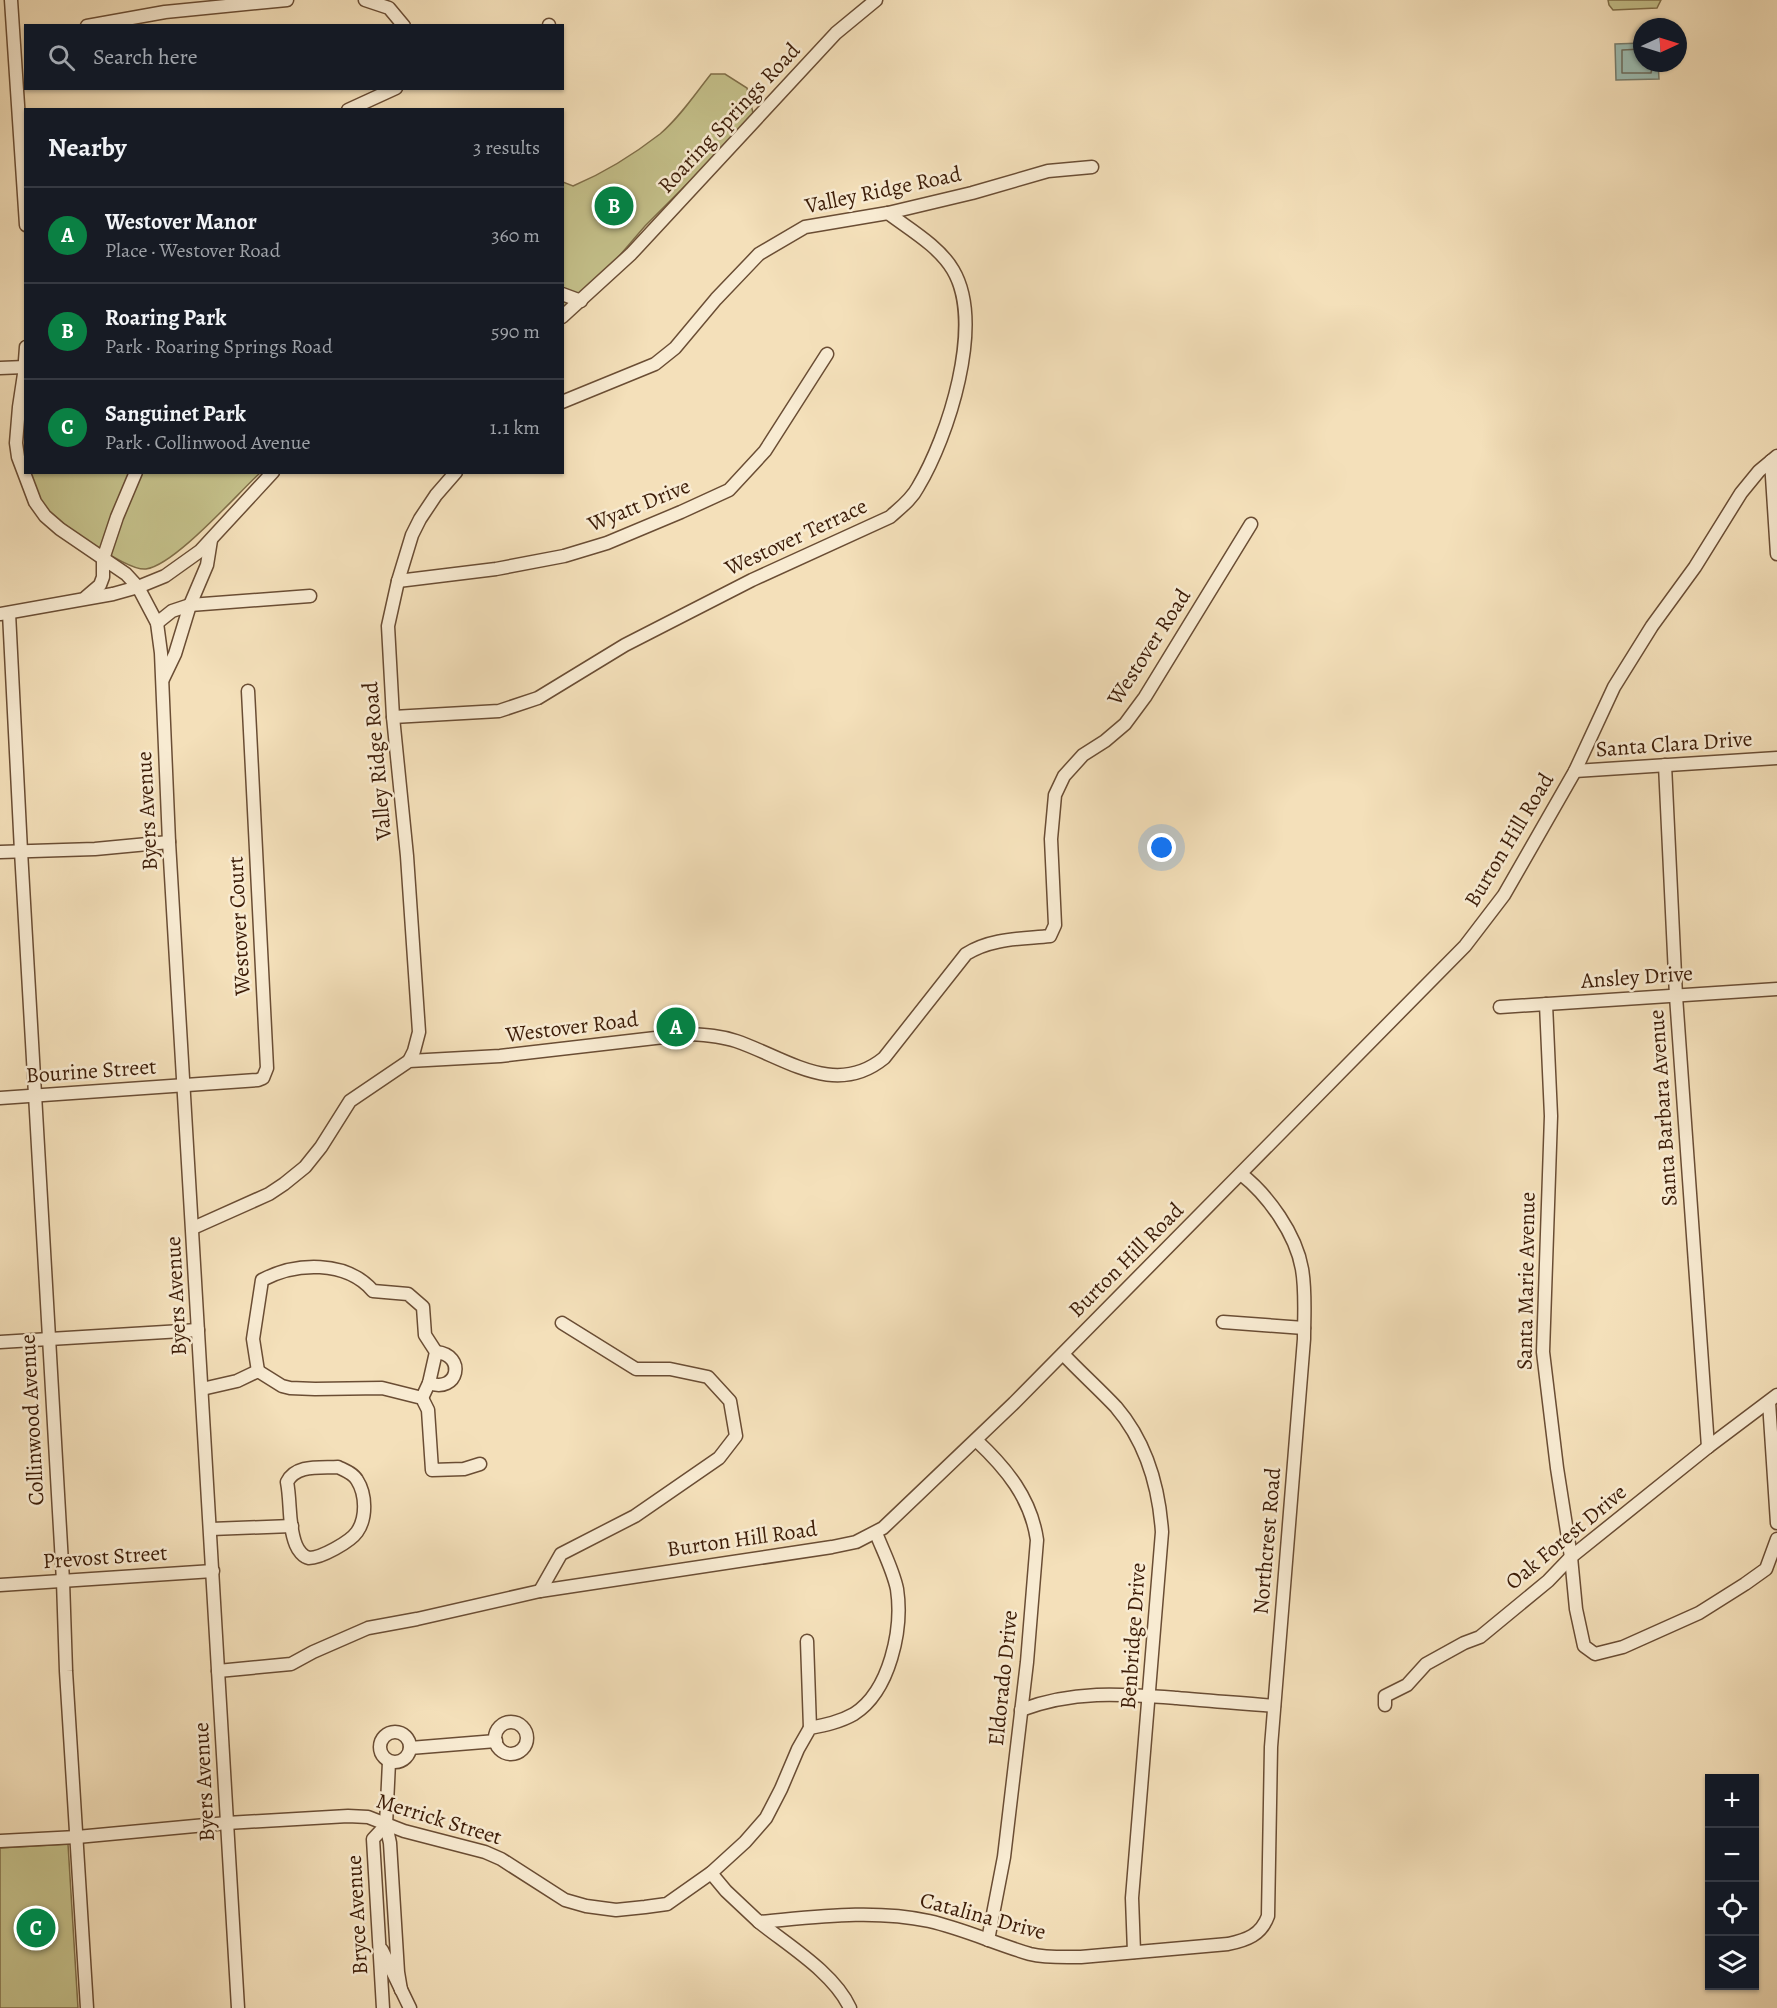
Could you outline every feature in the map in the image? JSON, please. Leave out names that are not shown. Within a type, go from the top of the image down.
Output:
[{"type":"street","points":[[11,0],[20,38],[24,178]]},
{"type":"street","points":[[98,24],[165,12],[287,0]]},
{"type":"street","points":[[365,0],[389,8],[402,24]]},
{"type":"street","name":"Roaring Springs Road","points":[[564,315],[631,254],[836,33],[876,0]]},
{"type":"street","points":[[352,108],[392,90]]},
{"type":"street","name":"Valley Ridge Road","points":[[564,401],[655,364],[664,358],[759,254],[805,227],[888,213],[972,193],[1048,171],[1092,167]]},
{"type":"street","name":"Westover Terrace","points":[[393,717],[499,711],[538,698],[635,639],[752,580],[890,517],[907,501],[918,489],[946,429],[964,358],[965,318],[960,285],[946,259],[888,213]]},
{"type":"street","points":[[564,295],[581,301]]},
{"type":"street","name":"Wyatt Drive","points":[[398,581],[496,569],[564,556],[607,543],[729,490],[765,451],[827,354]]},
{"type":"street","points":[[0,368],[24,367]]},
{"type":"street","points":[[24,375],[16,443],[24,476],[36,502],[45,516],[60,529],[126,574],[138,587]]},
{"type":"street","points":[[1774,458],[1777,554]]},
{"type":"street","name":"Burton Hill Road","points":[[218,1671],[291,1664],[368,1628],[540,1591],[832,1547],[856,1542],[876,1533],[976,1440],[1063,1354],[1472,937],[1504,895],[1575,771],[1614,687],[1652,626],[1695,567],[1742,493],[1759,471],[1774,458]]},
{"type":"street","points":[[82,599],[100,585],[104,568],[103,559],[135,474]]},
{"type":"street","points":[[5,614],[138,587],[165,576],[184,564],[211,540],[271,474]]},
{"type":"street","name":"Valley Ridge Road","points":[[409,1061],[419,1032],[407,856],[393,717],[388,626],[405,555],[420,519],[436,495],[454,474]]},
{"type":"street","name":"Westover Road","points":[[409,1061],[500,1056],[690,1034],[712,1035],[735,1041],[797,1066],[830,1076],[853,1074],[870,1069],[884,1058],[966,954],[980,945],[997,941],[1050,936],[1055,925],[1051,838],[1055,795],[1064,776],[1083,755],[1105,741],[1125,724],[1145,697],[1251,524]]},
{"type":"street","points":[[162,680],[175,654],[190,605],[207,565],[211,540]]},
{"type":"street","name":"Byers Avenue","points":[[138,587],[157,623],[162,680],[169,842],[238,2008]]},
{"type":"street","points":[[157,623],[172,611],[190,605],[310,596]]},
{"type":"street","name":"Collinwood Avenue","points":[[5,614],[21,851],[87,2008]]},
{"type":"street","name":"Westover Court","points":[[184,1086],[258,1080],[263,1078],[267,1068],[248,691]]},
{"type":"street","name":"Santa Clara Drive","points":[[1575,771],[1777,758]]},
{"type":"street","name":"Santa Barbara Avenue","points":[[1665,765],[1676,996],[1708,1447]]},
{"type":"street","points":[[0,852],[95,849],[169,842]]},
{"type":"street","name":"Ansley Drive","points":[[1500,1007],[1777,989]]},
{"type":"street","name":"Santa Marie Avenue","points":[[1546,1004],[1551,1116],[1543,1352],[1576,1609],[1584,1646],[1595,1654],[1623,1647],[1699,1613],[1766,1569],[1777,1539]]},
{"type":"street","points":[[193,1228],[269,1194],[284,1184],[305,1167],[321,1148],[350,1101],[409,1061]]},
{"type":"street","name":"Bourine Street","points":[[0,1098],[184,1086]]},
{"type":"street","name":"Northcrest Road","points":[[1240,1174],[1257,1186],[1266,1197],[1293,1242],[1302,1267],[1304,1328],[1271,1747],[1268,1916],[1261,1929]]},
{"type":"street","points":[[422,1398],[429,1383],[436,1352],[425,1335],[423,1307],[408,1294],[373,1291],[365,1282],[348,1272],[311,1267],[278,1272],[262,1280],[253,1339],[258,1371],[282,1386],[290,1388],[382,1388],[422,1398],[428,1410],[432,1470],[464,1469],[480,1464]]},
{"type":"street","points":[[1223,1322],[1304,1328]]},
{"type":"street","points":[[540,1591],[561,1554],[634,1516],[719,1458],[736,1436],[730,1401],[708,1377],[670,1369],[636,1369],[562,1323]]},
{"type":"street","points":[[0,1342],[198,1330]]},
{"type":"street","points":[[429,1383],[437,1386],[445,1385],[452,1380],[455,1373],[455,1364],[451,1357],[436,1352]]},
{"type":"street","name":"Benbridge Drive","points":[[1063,1354],[1121,1414],[1141,1444],[1150,1468],[1161,1513],[1162,1532],[1150,1696],[1132,1898],[1134,1952]]},
{"type":"street","points":[[202,1389],[237,1382],[258,1371]]},
{"type":"street","points":[[1773,1398],[1777,1523]]},
{"type":"street","name":"Oak Forest Drive","points":[[1385,1704],[1385,1696],[1407,1685],[1426,1664],[1480,1637],[1548,1581],[1571,1557],[1773,1398]]},
{"type":"street","name":"Eldorado Drive","points":[[976,1440],[999,1461],[1014,1481],[1035,1525],[1036,1540],[1021,1710],[1004,1857],[988,1940]]},
{"type":"street","points":[[338,1467],[357,1479],[365,1508],[358,1531],[348,1542],[324,1554],[308,1558],[302,1555],[296,1545],[292,1526],[287,1482],[291,1474],[299,1469],[338,1467]]},
{"type":"street","points":[[211,1529],[292,1526]]},
{"type":"street","points":[[807,1641],[810,1728],[837,1722],[855,1713],[866,1704],[884,1676],[892,1653],[898,1624],[897,1590],[876,1533]]},
{"type":"street","name":"Prevost Street","points":[[0,1585],[213,1571]]},
{"type":"street","points":[[1021,1710],[1055,1699],[1077,1695],[1124,1694],[1274,1706]]},
{"type":"street","name":"Merrick Street","points":[[0,1841],[227,1823],[348,1816],[368,1817],[386,1825],[493,1856],[565,1900],[586,1906],[616,1910],[667,1904],[711,1873],[745,1842],[766,1818],[810,1728]]},
{"type":"street","points":[[397,1732],[406,1737],[410,1748],[407,1757],[399,1762],[389,1762],[380,1754],[379,1743],[386,1734],[397,1732]]},
{"type":"street","points":[[410,1748],[496,1742]]},
{"type":"street","name":"Bryce Avenue","points":[[389,1762],[386,1825],[390,1844],[401,1990]]},
{"type":"street","name":"Bryce Avenue","points":[[383,2008],[373,1839],[386,1825]]},
{"type":"street","points":[[711,1873],[726,1891],[759,1922],[825,1975],[845,1998],[850,2008]]},
{"type":"street","name":"Catalina Drive","points":[[759,1922],[822,1915],[888,1914],[930,1922],[1032,1954],[1057,1957],[1081,1957],[1228,1944],[1247,1940],[1261,1929]]},
{"type":"street","points":[[379,1944],[410,2008]]},
{"type":"shaded area","points":[[1608,0],[1661,0],[1657,8],[1613,10]]},
{"type":"shaded area","points":[[711,74],[725,74],[747,88],[754,117],[645,226],[608,269],[564,307],[564,182],[573,186],[618,163],[660,134]]},
{"type":"shaded area","points":[[26,474],[259,474],[188,543],[158,565],[146,569],[140,569],[115,558],[85,539],[55,517],[33,492]]},
{"type":"shaded area","points":[[68,1844],[78,2008],[0,2008],[0,1848]]},
{"type":"water","points":[[1633,43],[1633,72],[1659,72],[1659,79],[1616,80],[1615,44]]},
{"type":"place","name":"Roaring Park","points":[[614,206]]},
{"type":"place","name":"Westover Manor","points":[[676,1027]]},
{"type":"place","name":"Sanguinet Park","points":[[36,1928]]}]
